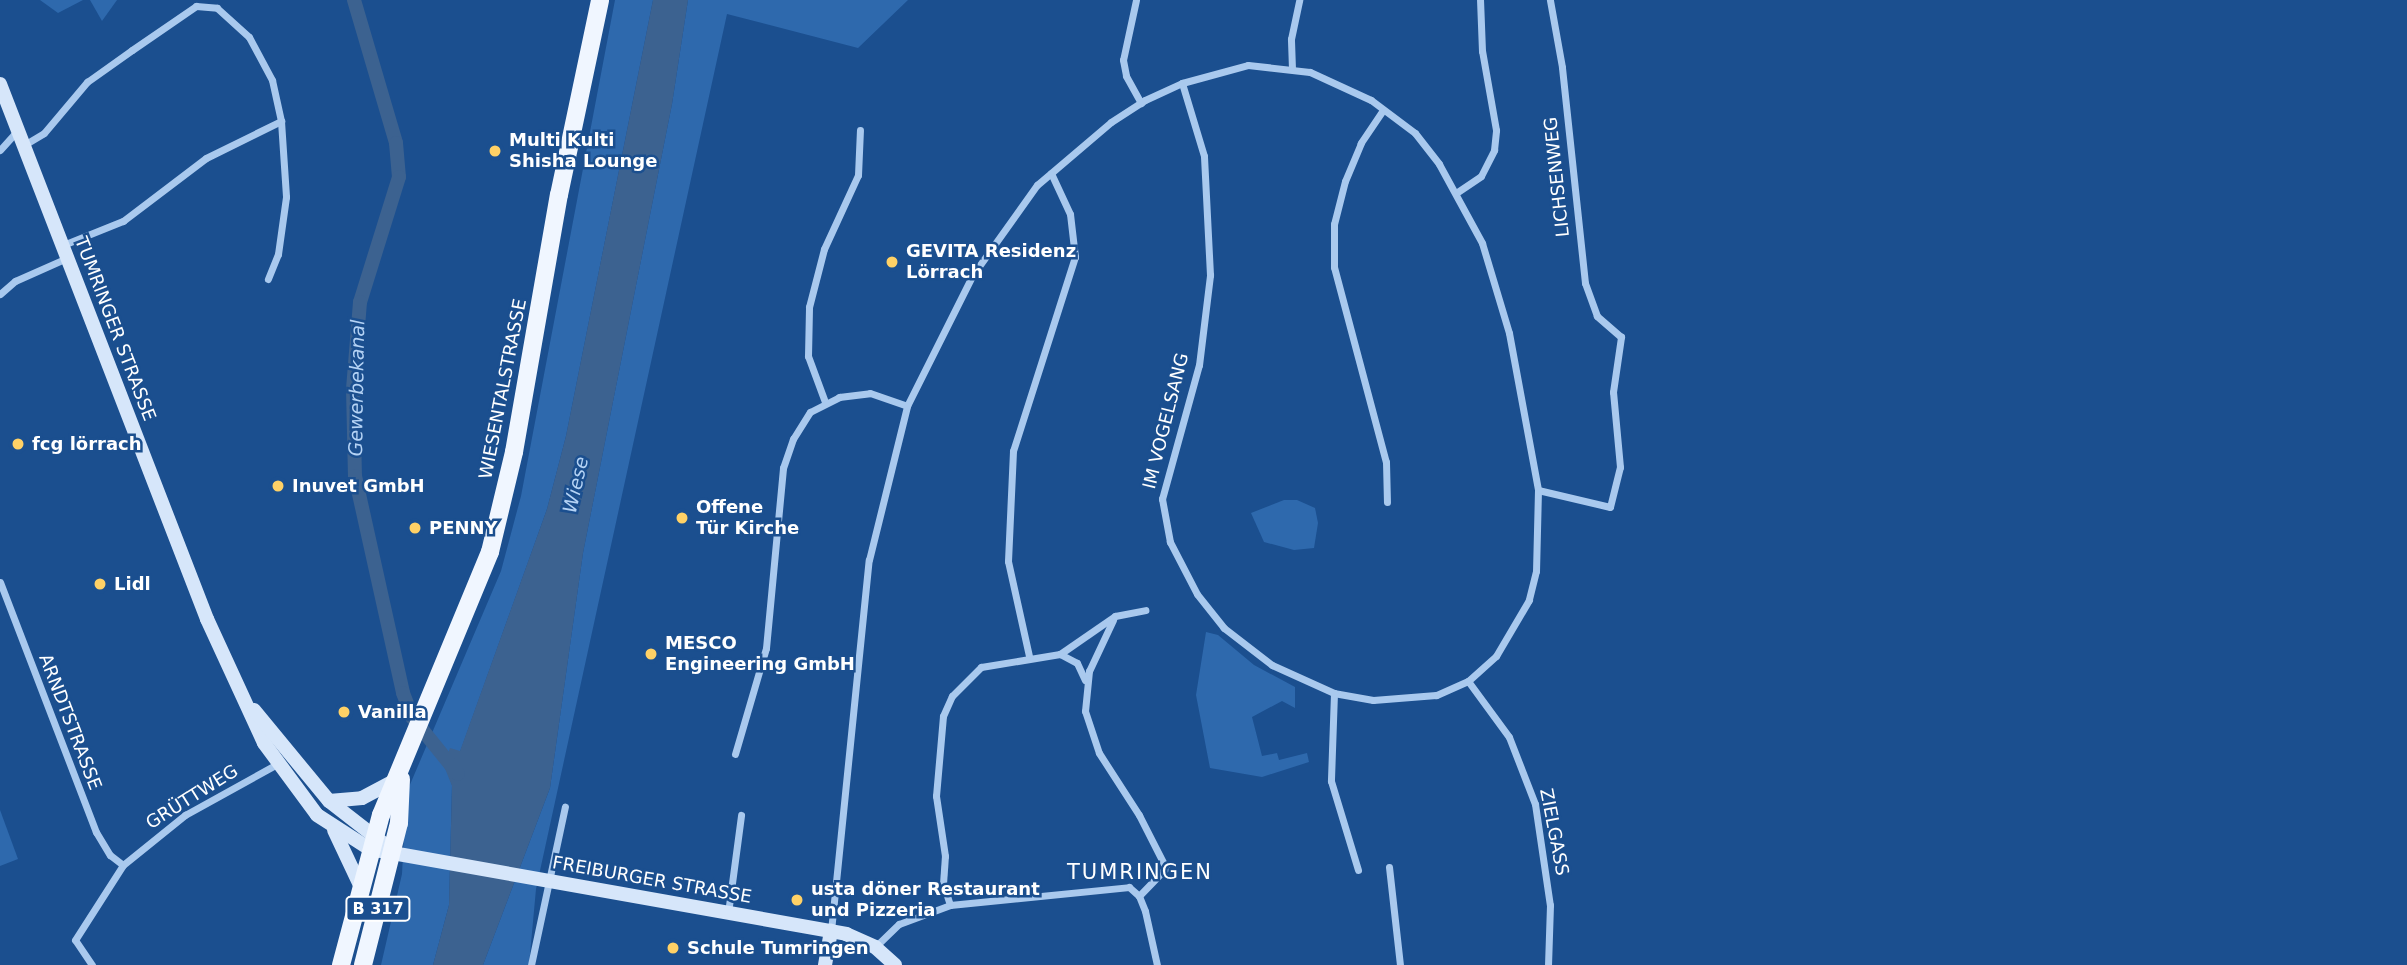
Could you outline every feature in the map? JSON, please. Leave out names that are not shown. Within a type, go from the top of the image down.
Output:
[{"type":"main road","name":"WIESENTALSTRASSE","points":[[399,775],[411,740],[478,589],[501,510],[600,0]]},
{"type":"main road","name":"TUMRINGER STRASSE","points":[[0,84],[203,609],[277,764],[308,806],[334,829],[392,852]]},
{"type":"main road","name":"TUMRINGER STRASSE","points":[[246,701],[329,801],[372,842]]},
{"type":"main road","points":[[277,764],[291,757]]},
{"type":"main road","points":[[329,801],[354,800],[399,775]]},
{"type":"main road","name":"B 317","points":[[341,965],[372,842],[399,775]]},
{"type":"main road","name":"B 317","points":[[363,965],[392,852],[399,775]]},
{"type":"main road","points":[[334,829],[360,885]]},
{"type":"main road","name":"FREIBURGER STRASSE","points":[[392,852],[831,931],[875,947],[895,965]]},
{"type":"main road","points":[[825,965],[831,931]]},
{"type":"street","points":[[1136,0],[1123,60],[1126,76],[1141,103]]},
{"type":"street","points":[[1292,69],[1291,39],[1299,0]]},
{"type":"street","points":[[1456,193],[1481,176],[1494,150],[1496,130],[1482,51],[1480,0]]},
{"type":"street","name":"LICHSENWEG","points":[[1538,490],[1609,507],[1620,467],[1613,392],[1621,337],[1597,316],[1585,283],[1562,67],[1550,0]]},
{"type":"street","points":[[24,145],[44,132],[87,82],[196,6],[208,4],[249,37],[272,80],[281,121],[286,197],[278,254],[268,279]]},
{"type":"street","name":"IM VOGELSANG","points":[[831,931],[869,560],[907,406],[972,276],[1037,185],[1141,103],[1182,83],[1248,65],[1292,69],[1343,85],[1415,134],[1456,193],[1482,243],[1497,287],[1538,490],[1536,570],[1529,600],[1496,656],[1468,681],[1436,695],[1373,700],[1334,693],[1272,665],[1224,628],[1178,563],[1164,522],[1162,499],[1199,365],[1210,275],[1204,156],[1182,83]]},
{"type":"street","points":[[1383,110],[1361,143],[1345,181],[1334,224],[1334,267],[1387,462],[1387,502]]},
{"type":"street","points":[[0,294],[15,281],[65,251],[123,221],[206,158],[281,121]]},
{"type":"street","points":[[0,150],[18,129]]},
{"type":"street","points":[[825,402],[808,356],[809,307],[824,248],[858,175],[860,130]]},
{"type":"street","points":[[1029,656],[1008,561],[1013,451],[1074,257],[1070,214],[1051,173]]},
{"type":"street","points":[[735,754],[766,648],[783,468],[810,412],[825,402],[870,393],[907,406]]},
{"type":"street","name":"ARNDTSTRASSE","points":[[0,582],[96,832],[110,855],[123,865]]},
{"type":"street","points":[[950,905],[943,884],[945,856],[936,796],[943,716],[964,681],[981,667],[1029,656],[1059,654],[1115,616],[1145,610]]},
{"type":"street","points":[[1086,688],[1094,654],[1115,616]]},
{"type":"street","points":[[1059,654],[1077,663],[1086,688],[1092,738],[1166,868],[1139,896]]},
{"type":"street","name":"ZIELGASS","points":[[1468,681],[1509,737],[1535,804],[1550,905],[1548,965]]},
{"type":"street","points":[[1334,693],[1331,781],[1359,870]]},
{"type":"street","name":"GRÜTTWEG","points":[[92,965],[75,940],[123,865],[185,816],[277,764]]},
{"type":"street","points":[[531,965],[565,807]]},
{"type":"street","points":[[728,914],[741,815]]},
{"type":"street","points":[[1389,867],[1400,965]]},
{"type":"street","points":[[875,947],[899,924],[950,905],[1129,887],[1139,896],[1157,965]]},
{"type":"shaded area","points":[[40,0],[83,0],[58,13]]},
{"type":"shaded area","points":[[90,0],[117,0],[102,21]]},
{"type":"shaded area","points":[[615,0],[653,0],[566,436],[547,509],[460,752],[447,770],[452,785],[449,905],[433,965],[381,965],[402,874],[406,794],[501,571],[521,496]]},
{"type":"shaded area","points":[[688,0],[908,0],[858,48],[727,14],[536,889],[529,965],[483,965],[550,788],[583,553],[672,104]]},
{"type":"shaded area","points":[[1284,500],[1297,500],[1315,508],[1318,523],[1314,548],[1294,550],[1264,542],[1251,513]]},
{"type":"shaded area","points":[[1206,632],[1218,635],[1254,665],[1295,687],[1295,708],[1282,701],[1252,717],[1262,756],[1277,753],[1279,760],[1307,753],[1309,762],[1262,777],[1210,768],[1196,695]]},
{"type":"shaded area","points":[[0,810],[18,859],[0,866]]},
{"type":"water","name":"Wiese","points":[[653,0],[688,0],[672,104],[583,553],[550,788],[483,965],[433,965],[449,905],[452,786],[444,766],[450,748],[460,751],[547,509],[566,436]]},
{"type":"waterway","name":"Gewerbekanal","points":[[354,0],[396,143],[399,177],[360,302],[353,389],[355,476],[403,693],[412,717],[458,774]]},
{"type":"place","name":"Multi Kulti Shisha Lounge","points":[[495,151]]},
{"type":"place","name":"GEVITA Residenz Lörrach","points":[[892,262]]},
{"type":"place","name":"fcg lörrach","points":[[18,444]]},
{"type":"place","name":"Inuvet GmbH","points":[[278,486]]},
{"type":"place","name":"Offene Tür Kirche","points":[[682,518]]},
{"type":"place","name":"PENNY","points":[[415,528]]},
{"type":"place","name":"Lidl","points":[[100,584]]},
{"type":"place","name":"MESCO Engineering GmbH","points":[[651,654]]},
{"type":"place","name":"Vanilla","points":[[344,712]]},
{"type":"place","name":"usta döner Restaurant und Pizzeria","points":[[797,900]]},
{"type":"place","name":"Schule Tumringen","points":[[673,948]]},
{"type":"district","name":"TUMRINGEN","points":[[1140,872]]}]
